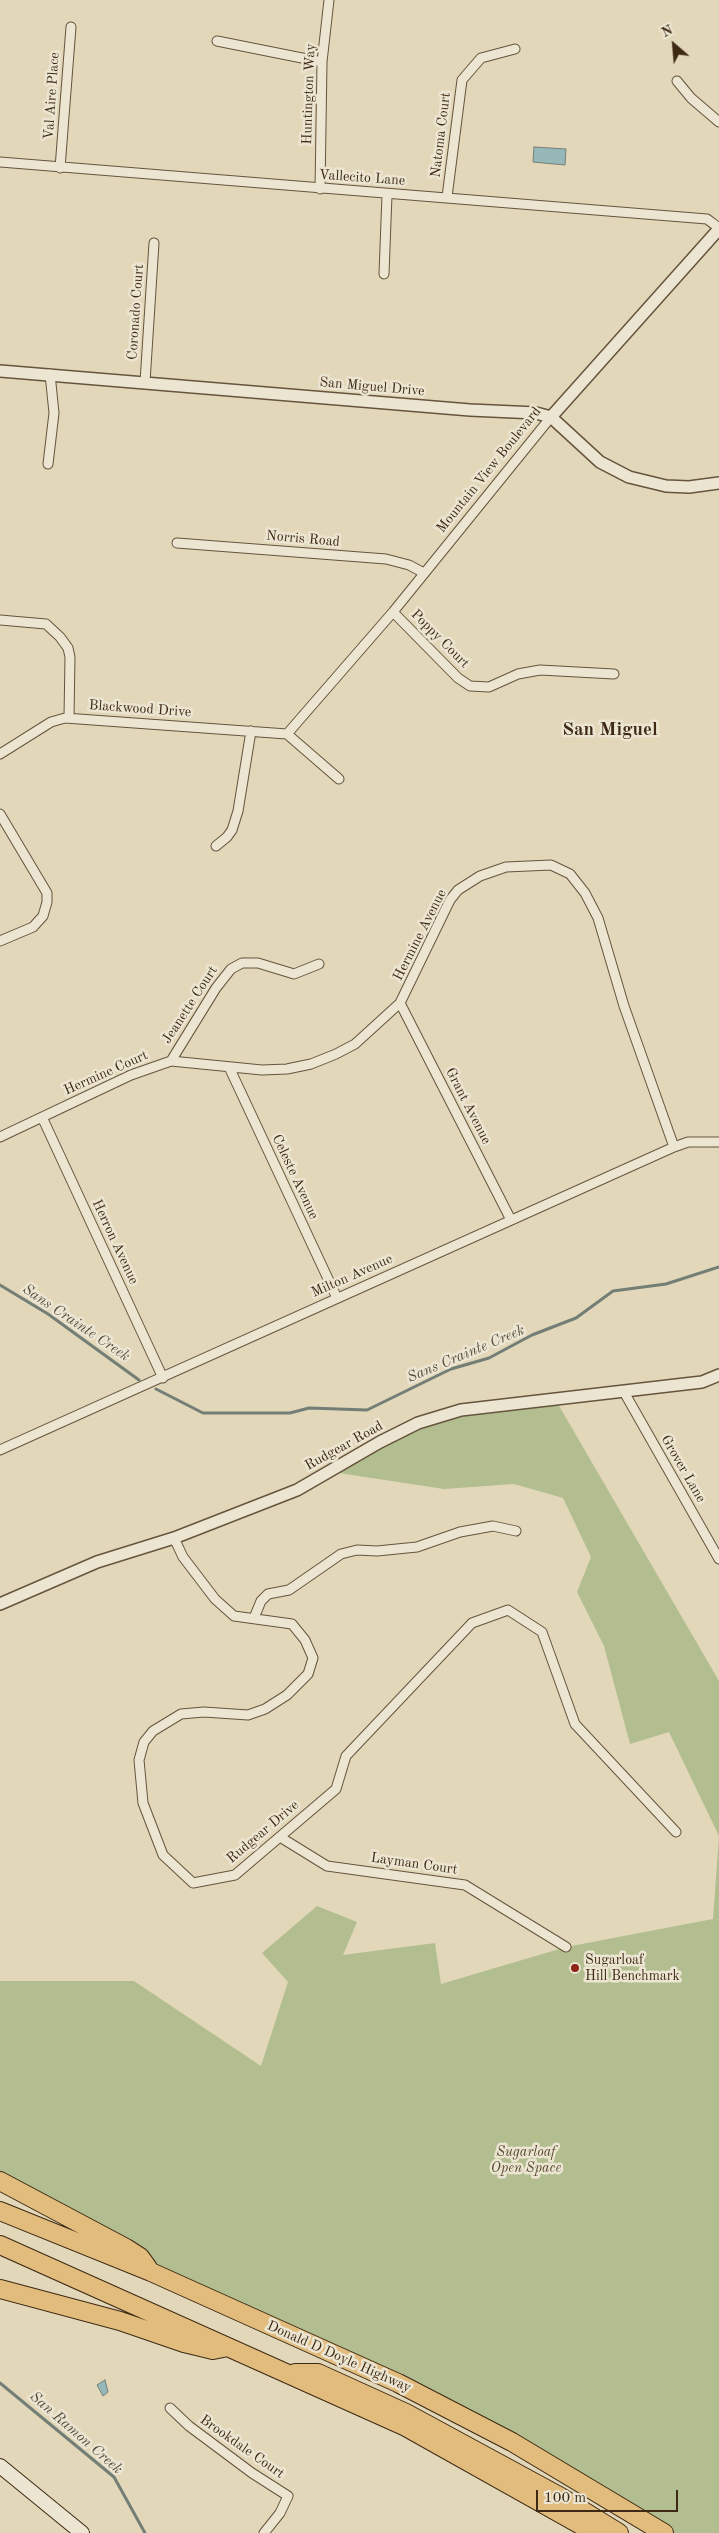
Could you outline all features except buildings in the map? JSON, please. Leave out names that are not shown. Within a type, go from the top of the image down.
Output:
[{"type":"highway","points":[[0,2181],[126,2248],[140,2257],[151,2272]]},
{"type":"highway","name":"Donald D Doyle Highway","points":[[0,2211],[151,2272],[398,2383],[456,2412],[568,2474],[664,2533]]},
{"type":"highway","points":[[0,2245],[404,2426],[595,2533]]},
{"type":"highway","points":[[0,2289],[120,2320],[213,2350],[230,2347]]},
{"type":"highway","points":[[289,2373],[318,2373],[406,2413],[559,2496],[619,2533]]},
{"type":"main road","points":[[0,2466],[82,2533]]},
{"type":"street","name":"Huntington Way","points":[[320,189],[322,62],[329,0]]},
{"type":"street","name":"Val Aire Place","points":[[60,168],[71,27]]},
{"type":"street","points":[[217,41],[322,62]]},
{"type":"street","name":"Natoma Court","points":[[447,198],[462,80],[481,58],[515,49]]},
{"type":"street","points":[[677,81],[691,98],[719,122]]},
{"type":"street","name":"Vallecito Lane","points":[[0,162],[707,219],[719,229]]},
{"type":"street","points":[[384,274],[387,194]]},
{"type":"street","name":"Mountain View Boulevard","points":[[288,734],[393,612],[551,417],[719,229]]},
{"type":"street","name":"Coronado Court","points":[[145,382],[154,243]]},
{"type":"street","name":"San Miguel Drive","points":[[0,371],[470,410],[536,413],[551,417]]},
{"type":"street","points":[[48,464],[54,413],[50,374]]},
{"type":"street","points":[[551,417],[600,462],[629,477],[666,486],[689,487],[719,483]]},
{"type":"street","name":"Norris Road","points":[[177,543],[386,559],[409,565],[424,573]]},
{"type":"street","name":"Poppy Court","points":[[393,612],[458,678],[470,686],[489,687],[518,674],[540,670],[614,674]]},
{"type":"street","points":[[0,620],[46,624],[60,637],[68,648],[70,657],[69,717]]},
{"type":"street","name":"Blackwood Drive","points":[[0,754],[51,722],[69,717],[288,734]]},
{"type":"street","points":[[216,846],[232,830],[244,780],[251,731]]},
{"type":"street","points":[[288,734],[339,779]]},
{"type":"street","points":[[0,814],[46,893],[48,902],[43,916],[33,927],[0,941]]},
{"type":"street","name":"Hermine Avenue","points":[[229,1067],[262,1070],[286,1069],[311,1064],[336,1054],[361,1039],[400,1004],[450,900],[467,882],[480,876],[520,865],[552,865],[570,874],[585,893],[598,918],[624,1006],[674,1147]]},
{"type":"street","name":"Jeanette Court","points":[[171,1061],[216,988],[230,969],[242,963],[258,963],[294,974],[319,964]]},
{"type":"street","name":"Grant Avenue","points":[[400,1004],[511,1220]]},
{"type":"street","name":"Hermine Court","points":[[0,1137],[131,1075],[171,1061],[229,1067]]},
{"type":"street","name":"Celeste Avenue","points":[[229,1067],[337,1298]]},
{"type":"street","name":"Herron Avenue","points":[[42,1117],[163,1378]]},
{"type":"street","name":"Milton Avenue","points":[[0,1450],[674,1147],[688,1142],[719,1142]]},
{"type":"street","name":"Rudgear Road","points":[[0,1604],[97,1562],[174,1538],[297,1490],[380,1442],[418,1423],[461,1410],[702,1382],[719,1375]]},
{"type":"street","name":"Grover Lane","points":[[624,1392],[719,1559]]},
{"type":"street","points":[[254,1618],[261,1601],[268,1594],[289,1590],[341,1554],[357,1550],[378,1551],[417,1547],[460,1532],[493,1526],[516,1531]]},
{"type":"street","name":"Rudgear Drive","points":[[174,1538],[183,1557],[215,1599],[234,1616],[292,1624],[306,1640],[313,1658],[308,1674],[287,1695],[265,1709],[248,1715],[204,1712],[181,1714],[153,1731],[144,1742],[139,1760],[143,1803],[163,1856],[193,1883],[235,1875],[336,1789],[346,1756],[472,1624],[508,1610],[542,1632],[575,1724],[676,1832]]},
{"type":"street","name":"Layman Court","points":[[280,1837],[327,1866],[465,1885],[566,1946]]},
{"type":"street","name":"Brookdale Court","points":[[170,2408],[189,2426],[252,2473],[288,2496],[280,2513],[264,2533]]},
{"type":"green space","points":[[555,1399],[719,1681],[719,1836],[669,1732],[630,1744],[604,1646],[577,1592],[591,1557],[563,1498],[514,1484],[444,1489],[332,1472],[380,1442],[461,1410]]},
{"type":"green space","name":"Sugarloaf Open Space","points":[[719,1836],[719,2533],[664,2533],[567,2474],[151,2272],[0,2181],[0,1981],[134,1981],[261,2066],[288,1982],[262,1953],[317,1906],[357,1922],[343,1955],[435,1943],[441,1984],[566,1947],[713,1919]]},
{"type":"water","points":[[534,147],[566,149],[565,165],[533,162]]},
{"type":"water","points":[[105,2380],[108,2392],[103,2396],[97,2385]]},
{"type":"waterway","name":"Sans Crainte Creek","points":[[156,1389],[203,1413],[290,1413],[309,1408],[367,1410],[451,1369],[489,1358],[532,1335],[576,1318],[613,1291],[666,1284],[719,1267]]},
{"type":"waterway","name":"Sans Crainte Creek","points":[[0,1285],[48,1314],[139,1380]]},
{"type":"waterway","name":"San Ramon Creek","points":[[0,2383],[114,2477],[145,2533]]},
{"type":"place","name":"Sugarloaf Hill Benchmark","points":[[575,1968]]},
{"type":"district","name":"San Miguel","points":[[610,730]]}]
